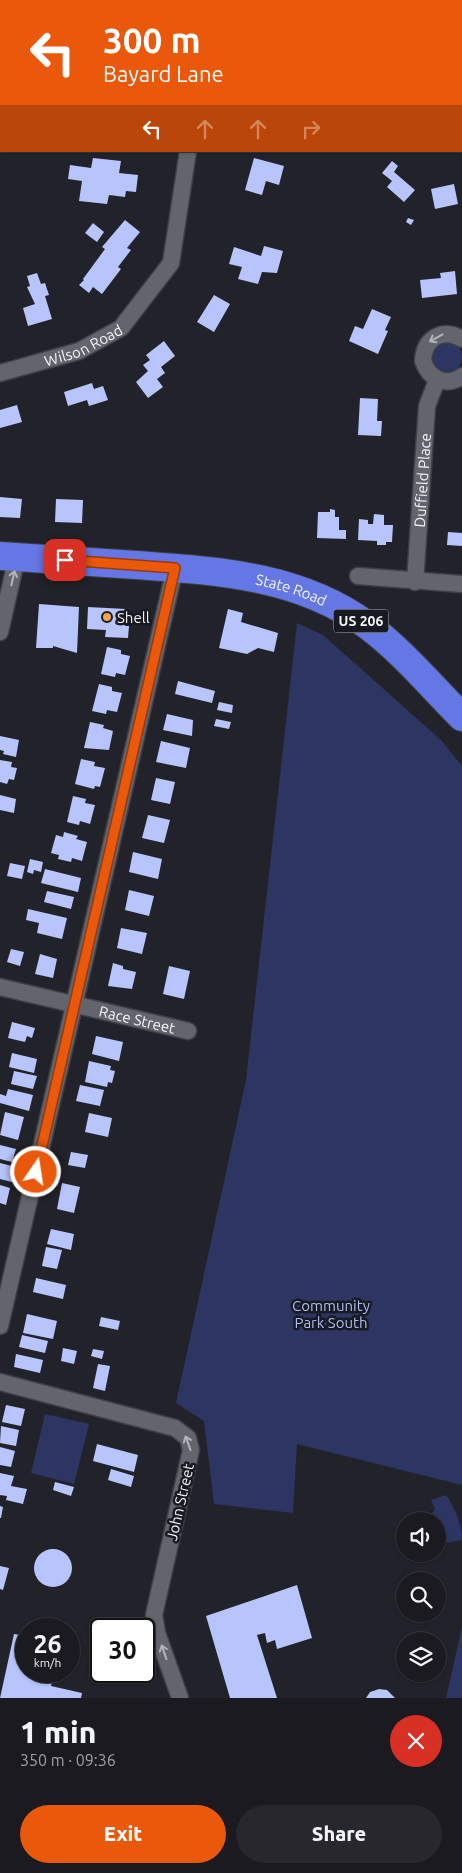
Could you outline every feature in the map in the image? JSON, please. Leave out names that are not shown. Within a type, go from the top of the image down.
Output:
[{"type":"highway","name":"US 206","points":[[9,557],[175,568]]},
{"type":"highway","name":"State Road","points":[[175,568],[226,573],[283,584],[337,606],[393,646],[462,717]]},
{"type":"street","name":"Wilson Road","points":[[0,373],[79,351],[121,328],[171,264],[188,152]]},
{"type":"street","points":[[462,339],[448,333],[439,334],[426,344],[423,360],[430,375],[437,380],[452,381],[462,376]]},
{"type":"street","name":"Duffield Place","points":[[415,582],[427,406],[437,380]]},
{"type":"street","points":[[0,632],[9,557]]},
{"type":"street","points":[[0,1326],[175,568]]},
{"type":"street","points":[[358,576],[415,582],[462,584]]},
{"type":"street","name":"Race Street","points":[[0,988],[188,1031]]},
{"type":"street","name":"John Street","points":[[0,1382],[162,1424],[182,1432],[188,1438],[191,1450],[154,1615],[157,1633],[180,1698]]},
{"type":"green space","points":[[447,342],[458,346],[462,357],[458,368],[447,372],[436,368],[432,357],[436,346]]},
{"type":"green space","name":"Community Park South","points":[[297,623],[323,635],[441,740],[462,766],[462,1485],[297,1444],[293,1513],[214,1504],[204,1421],[176,1403],[246,1080]]},
{"type":"green space","points":[[45,1414],[89,1424],[74,1484],[31,1473]]},
{"type":"green space","points":[[446,1495],[457,1516],[462,1540],[446,1543],[446,1512],[433,1512],[435,1509],[431,1500]]},
{"type":"green space","points":[[462,1627],[462,1698],[446,1698]]},
{"type":"building","points":[[93,158],[121,161],[119,173],[138,175],[136,192],[126,191],[125,197],[109,195],[107,204],[79,201],[82,181],[68,179],[70,165],[91,168]]},
{"type":"building","points":[[254,158],[284,166],[279,185],[266,181],[262,195],[245,190]]},
{"type":"building","points":[[392,161],[398,166],[394,172],[415,190],[404,202],[387,187],[392,181],[382,173]]},
{"type":"building","points":[[454,184],[458,204],[435,209],[431,189]]},
{"type":"building","points":[[408,218],[414,220],[411,225],[406,222]]},
{"type":"building","points":[[125,220],[140,232],[127,248],[131,250],[118,267],[121,269],[102,294],[93,287],[89,293],[79,285],[105,249],[102,247]]},
{"type":"building","points":[[93,223],[104,232],[97,242],[85,233]]},
{"type":"building","points":[[264,246],[283,251],[277,273],[262,272],[258,284],[238,279],[242,267],[229,264],[234,247],[261,256]]},
{"type":"building","points":[[455,271],[457,294],[422,298],[420,280],[441,278],[440,273]]},
{"type":"building","points":[[37,273],[41,284],[45,283],[49,295],[45,296],[52,319],[28,326],[23,308],[35,304],[27,287],[30,286],[27,276]]},
{"type":"building","points":[[214,295],[230,304],[214,332],[197,322]]},
{"type":"building","points":[[372,309],[391,317],[385,330],[388,331],[378,354],[349,341],[355,326],[363,329]]},
{"type":"building","points":[[164,341],[175,356],[161,367],[165,373],[157,379],[163,387],[148,398],[136,382],[148,371],[143,365],[150,360],[146,355]]},
{"type":"building","points":[[92,383],[94,389],[103,386],[108,400],[89,406],[87,400],[68,406],[64,392]]},
{"type":"building","points":[[360,398],[378,399],[377,421],[382,421],[381,436],[358,435]]},
{"type":"building","points":[[17,405],[22,422],[0,428],[0,410]]},
{"type":"building","points":[[0,497],[22,499],[20,518],[0,517]]},
{"type":"building","points":[[56,499],[83,500],[82,523],[55,522]]},
{"type":"building","points":[[330,509],[335,510],[335,517],[339,517],[339,530],[346,530],[346,539],[317,538],[318,512],[330,512]]},
{"type":"building","points":[[374,514],[384,515],[384,525],[393,525],[392,542],[386,542],[386,545],[377,545],[377,541],[358,540],[359,519],[368,520],[368,524],[373,524]]},
{"type":"building","points":[[448,532],[462,533],[462,546],[447,545]]},
{"type":"building","points":[[39,604],[79,607],[77,653],[53,646],[53,648],[36,648]]},
{"type":"building","name":"Shell","points":[[88,607],[126,609],[125,626],[129,626],[128,638],[105,637],[106,630],[87,629]]},
{"type":"building","points":[[228,609],[243,613],[241,622],[278,633],[274,652],[258,648],[247,654],[219,648]]},
{"type":"building","points":[[107,647],[121,650],[121,654],[130,656],[125,675],[116,673],[115,677],[101,674]]},
{"type":"building","points":[[178,681],[215,691],[212,703],[175,694]]},
{"type":"building","points":[[99,684],[112,687],[112,691],[122,693],[117,712],[107,710],[106,714],[92,711]]},
{"type":"building","points":[[219,702],[233,705],[232,713],[217,710]]},
{"type":"building","points":[[167,714],[193,720],[192,736],[163,730]]},
{"type":"building","points":[[216,719],[231,722],[229,729],[214,726]]},
{"type":"building","points":[[90,722],[104,725],[103,728],[113,731],[109,750],[84,748]]},
{"type":"building","points":[[0,736],[19,740],[16,757],[3,754],[4,751],[0,750]]},
{"type":"building","points":[[161,741],[190,748],[186,768],[156,762]]},
{"type":"building","points":[[81,759],[95,762],[94,766],[105,768],[100,787],[95,786],[94,789],[75,784]]},
{"type":"building","points":[[0,760],[12,762],[11,767],[17,768],[14,780],[9,779],[7,784],[0,782]]},
{"type":"building","points":[[156,778],[175,782],[170,804],[151,800]]},
{"type":"building","points":[[0,795],[16,799],[14,813],[0,810]]},
{"type":"building","points":[[73,796],[86,799],[85,803],[95,805],[90,824],[80,821],[79,825],[67,822]]},
{"type":"building","points":[[148,815],[170,820],[164,843],[142,838]]},
{"type":"building","points":[[64,832],[78,836],[76,839],[87,842],[82,861],[72,858],[71,862],[58,859],[59,855],[51,853],[56,835],[63,837]]},
{"type":"building","points":[[133,852],[162,859],[158,879],[129,872]]},
{"type":"building","points":[[30,859],[43,862],[41,872],[34,870],[33,874],[27,872]]},
{"type":"building","points":[[10,863],[25,866],[22,879],[7,876]]},
{"type":"building","points":[[45,869],[81,878],[78,892],[41,883]]},
{"type":"building","points":[[129,890],[154,896],[149,916],[125,910]]},
{"type":"building","points":[[47,891],[74,897],[71,909],[44,902]]},
{"type":"building","points":[[28,909],[67,918],[62,939],[37,933],[39,923],[26,920]]},
{"type":"building","points":[[121,928],[147,933],[142,954],[117,948]]},
{"type":"building","points":[[11,949],[24,952],[20,966],[7,962]]},
{"type":"building","points":[[40,954],[57,959],[53,978],[35,974]]},
{"type":"building","points":[[113,963],[123,966],[123,969],[136,972],[132,989],[108,986]]},
{"type":"building","points":[[169,966],[190,971],[184,999],[163,994]]},
{"type":"building","points":[[12,1022],[35,1028],[32,1038],[27,1036],[25,1042],[8,1038]]},
{"type":"building","points":[[96,1036],[123,1042],[119,1061],[92,1054]]},
{"type":"building","points":[[12,1053],[37,1059],[34,1073],[9,1067]]},
{"type":"building","points":[[89,1061],[111,1066],[110,1070],[115,1071],[112,1083],[108,1082],[107,1087],[85,1082]]},
{"type":"building","points":[[14,1071],[37,1076],[33,1089],[11,1084]]},
{"type":"building","points":[[80,1085],[104,1090],[100,1106],[76,1101]]},
{"type":"building","points":[[8,1089],[33,1095],[29,1111],[0,1103],[0,1094],[6,1096]]},
{"type":"building","points":[[5,1112],[24,1117],[18,1140],[0,1135]]},
{"type":"building","points":[[89,1113],[112,1118],[108,1137],[85,1132]]},
{"type":"building","points":[[0,1145],[16,1149],[12,1162],[0,1159]]},
{"type":"building","points":[[71,1152],[88,1155],[85,1168],[68,1165]]},
{"type":"building","points":[[0,1163],[16,1167],[12,1182],[0,1179]]},
{"type":"building","points":[[62,1183],[80,1187],[74,1213],[57,1209]]},
{"type":"building","points":[[0,1185],[10,1188],[6,1205],[0,1203]]},
{"type":"building","points":[[51,1229],[74,1234],[71,1250],[47,1244]]},
{"type":"building","points":[[46,1247],[62,1250],[57,1269],[42,1266]]},
{"type":"building","points":[[36,1278],[66,1285],[63,1299],[33,1292]]},
{"type":"building","points":[[27,1314],[57,1321],[53,1339],[23,1333]]},
{"type":"building","points":[[101,1317],[120,1321],[118,1330],[99,1326]]},
{"type":"building","points":[[22,1335],[48,1341],[45,1353],[19,1347]]},
{"type":"building","points":[[63,1348],[77,1351],[74,1364],[61,1361]]},
{"type":"building","points":[[93,1349],[104,1351],[102,1359],[91,1356]]},
{"type":"building","points":[[16,1354],[43,1360],[40,1373],[14,1367]]},
{"type":"building","points":[[98,1364],[110,1366],[105,1391],[93,1388]]},
{"type":"building","points":[[6,1405],[25,1409],[21,1426],[2,1422]]},
{"type":"building","points":[[1,1426],[19,1430],[16,1446],[0,1443]]},
{"type":"building","points":[[97,1444],[138,1455],[134,1472],[93,1461]]},
{"type":"building","points":[[0,1447],[15,1451],[11,1467],[0,1465]]},
{"type":"building","points":[[111,1469],[134,1476],[131,1487],[108,1480]]},
{"type":"building","points":[[0,1473],[14,1476],[11,1486],[27,1489],[23,1504],[6,1500],[7,1496],[0,1495]]},
{"type":"building","points":[[55,1482],[74,1487],[71,1496],[53,1490]]},
{"type":"building","points":[[0,1506],[3,1507],[1,1518],[0,1518]]},
{"type":"building","points":[[53,1549],[67,1554],[72,1568],[67,1582],[53,1587],[39,1582],[34,1568],[39,1554]]},
{"type":"building","points":[[0,1566],[9,1568],[3,1590],[0,1589]]},
{"type":"building","points":[[297,1585],[312,1638],[277,1649],[275,1640],[267,1643],[265,1633],[257,1635],[277,1698],[230,1698],[206,1616]]},
{"type":"building","points":[[14,1634],[15,1683],[52,1683],[51,1686],[82,1693],[81,1698],[0,1698]]},
{"type":"building","points":[[379,1689],[387,1690],[395,1698],[366,1698],[370,1692]]},
{"type":"place","name":"Shell","points":[[107,617]]},
{"type":"route","points":[[36,1172],[175,568],[65,560]]}]
